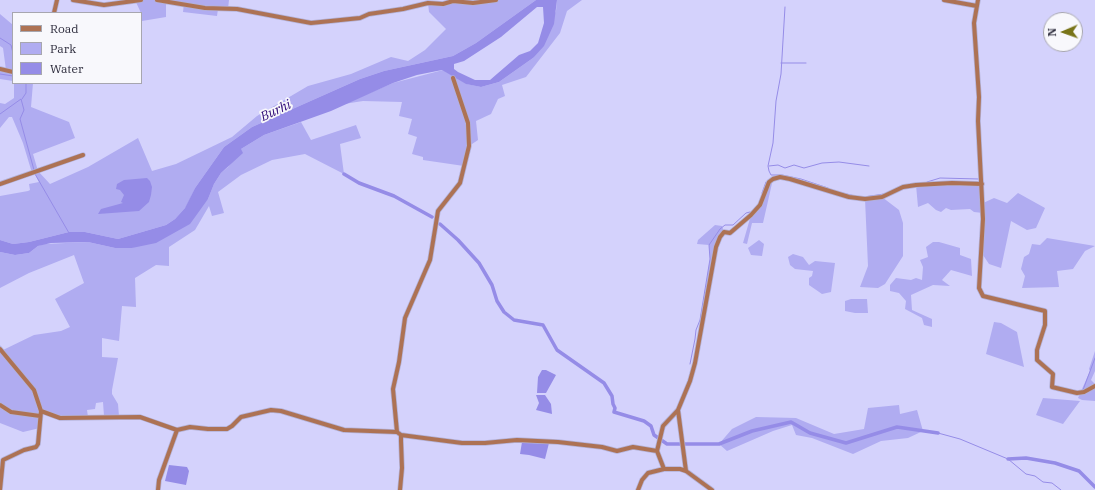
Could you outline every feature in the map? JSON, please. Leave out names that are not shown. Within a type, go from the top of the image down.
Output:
[{"type":"street","points":[[54,12],[57,0]]},
{"type":"street","points":[[73,0],[104,5],[141,0]]},
{"type":"street","points":[[157,0],[205,8],[237,9],[312,23],[360,18],[369,14],[403,9],[428,3],[443,4],[453,1],[473,3],[496,0]]},
{"type":"street","points":[[944,0],[978,6]]},
{"type":"street","points":[[978,0],[974,24],[975,60],[979,97],[978,121],[983,228],[979,288],[983,296],[1045,311],[1045,325],[1037,350],[1037,360],[1053,374],[1052,387],[1076,393],[1084,392],[1095,386]]},
{"type":"street","points":[[0,69],[12,72]]},
{"type":"street","points":[[400,490],[402,468],[393,389],[405,318],[430,260],[438,211],[460,183],[469,146],[468,123],[453,78]]},
{"type":"street","points":[[0,184],[83,155]]},
{"type":"street","points":[[664,469],[657,451],[663,426],[678,410],[695,363],[716,247],[724,232],[730,233],[760,205],[769,182],[780,177],[854,198],[865,199],[882,197],[904,187],[916,185],[952,183],[982,184]]},
{"type":"street","points":[[0,349],[34,390],[40,413],[38,444],[36,447],[24,450],[3,460],[0,490]]},
{"type":"street","points":[[0,405],[11,412],[40,413],[60,418],[140,417],[178,430],[190,427],[208,430],[227,429],[241,417],[271,410],[281,411],[337,429],[399,433],[462,443],[485,443],[517,440],[558,442],[602,447],[617,452],[633,447],[657,451]]},
{"type":"street","points":[[678,410],[686,471]]},
{"type":"street","points":[[158,490],[159,480],[178,430]]},
{"type":"street","points":[[638,490],[642,480],[648,473],[664,469],[680,469],[686,471],[712,490]]},
{"type":"green space","points":[[135,0],[229,0],[228,9],[218,9],[217,16],[183,12],[184,3],[166,1],[166,17],[142,21],[142,12],[141,12]]},
{"type":"green space","points":[[536,0],[476,43],[453,56],[384,71],[360,79],[252,127],[224,147],[195,188],[186,207],[175,219],[166,225],[118,239],[85,232],[69,232],[29,242],[13,244],[0,240],[0,196],[28,191],[30,190],[29,184],[39,182],[35,174],[32,173],[23,143],[12,117],[9,117],[0,128],[0,103],[5,104],[14,98],[14,84],[33,84],[31,107],[69,122],[75,138],[33,154],[38,171],[50,184],[88,167],[138,138],[152,171],[176,164],[232,137],[257,116],[308,86],[351,74],[391,57],[408,61],[425,50],[446,29],[429,12],[428,3]]},
{"type":"green space","points":[[557,0],[582,0],[567,11],[560,33],[526,77],[502,85],[505,96],[498,99],[491,114],[476,121],[478,140],[469,146],[464,166],[423,160],[423,157],[412,154],[417,137],[408,134],[412,119],[399,116],[402,102],[363,101],[344,104],[393,83],[443,70],[467,84],[481,87],[499,82],[533,58],[556,11]]},
{"type":"green space","points":[[0,14],[12,24],[12,81],[0,79],[0,69],[6,70],[3,48],[0,46]]},
{"type":"green space","points":[[301,122],[311,140],[356,125],[361,138],[340,144],[344,174],[305,154],[272,160],[241,175],[218,192],[224,213],[212,216],[209,206],[195,230],[169,247],[169,266],[156,265],[135,278],[136,307],[122,306],[119,341],[102,338],[102,357],[118,358],[112,394],[118,404],[119,416],[104,416],[103,402],[96,403],[95,409],[87,410],[88,417],[64,418],[43,410],[40,428],[23,432],[0,423],[0,345],[3,350],[34,335],[61,331],[70,327],[55,299],[84,283],[74,255],[29,273],[0,288],[0,252],[15,255],[29,253],[38,246],[44,244],[88,242],[115,248],[132,248],[208,199],[214,184],[221,173],[228,167],[241,149],[264,135]]},
{"type":"green space","points":[[773,179],[763,223],[752,223],[747,244],[743,243],[751,215],[760,205]]},
{"type":"green space","points":[[982,184],[981,204],[994,198],[1007,203],[1018,193],[1045,208],[1036,228],[1027,230],[1011,221],[1001,268],[989,264],[981,252],[983,213],[974,212],[970,209],[951,210],[946,208],[941,212],[936,210],[928,203],[918,207],[916,185]]},
{"type":"green space","points":[[882,197],[899,210],[903,223],[903,256],[885,284],[878,288],[860,287],[868,266],[865,199]]},
{"type":"green space","points":[[715,225],[722,226],[724,232],[720,237],[703,320],[700,320],[710,259],[709,245],[697,244],[698,240]]},
{"type":"green space","points":[[1047,238],[1095,246],[1085,251],[1073,269],[1057,271],[1059,287],[1022,288],[1025,276],[1021,269],[1024,257],[1029,254],[1032,244],[1040,245]]},
{"type":"green space","points":[[759,240],[764,244],[762,256],[751,255],[748,248]]},
{"type":"green space","points":[[933,242],[939,242],[960,248],[960,255],[971,259],[972,276],[951,270],[942,280],[950,286],[933,285],[911,295],[912,310],[932,319],[932,327],[924,325],[922,318],[905,309],[906,301],[899,293],[890,291],[890,285],[896,278],[911,280],[916,278],[922,280],[923,267],[920,260],[928,257],[926,247]]},
{"type":"green space","points":[[793,254],[803,257],[809,265],[815,261],[835,263],[831,292],[822,294],[809,285],[809,278],[812,276],[813,271],[795,269],[790,265],[788,257]]},
{"type":"green space","points":[[851,299],[867,299],[868,313],[845,311],[845,301]]},
{"type":"green space","points":[[994,322],[1001,323],[1017,332],[1024,367],[986,354]]},
{"type":"green space","points":[[1095,351],[1095,371],[1091,380],[1095,384],[1095,401],[1082,400],[1078,398],[1090,371],[1089,369]]},
{"type":"green space","points":[[1043,398],[1080,401],[1063,424],[1036,415]]},
{"type":"green space","points":[[899,405],[900,414],[917,410],[923,431],[908,438],[881,441],[853,454],[812,438],[796,435],[792,425],[773,431],[727,451],[719,444],[732,429],[756,417],[796,418],[834,434],[864,429],[868,408]]},
{"type":"water","points":[[536,0],[557,0],[554,24],[544,46],[533,58],[499,82],[481,87],[466,84],[442,70],[417,75],[393,83],[331,111],[264,135],[241,149],[243,153],[221,173],[214,184],[208,199],[190,224],[156,243],[132,248],[115,248],[88,242],[51,243],[38,246],[29,253],[15,255],[0,252],[0,240],[13,244],[29,242],[69,232],[85,232],[118,239],[166,225],[175,219],[185,208],[195,188],[224,147],[252,127],[360,79],[384,71],[453,56],[476,43]],"holes":[[[537,7],[543,7],[544,23],[538,43],[530,51],[519,55],[490,80],[475,80],[454,69],[454,64],[464,61],[501,37]]]},
{"type":"water","points":[[147,178],[152,187],[151,195],[149,202],[139,211],[98,214],[101,209],[123,203],[121,202],[124,195],[120,190],[116,189],[117,184],[124,180]]},
{"type":"water","points":[[542,370],[546,370],[556,375],[546,393],[537,393],[538,377]]},
{"type":"water","points":[[536,395],[545,395],[551,404],[552,414],[536,410],[539,403]]},
{"type":"water","points":[[522,442],[549,443],[545,459],[520,454]]},
{"type":"water","points":[[169,465],[187,467],[189,471],[186,485],[165,481]]},
{"type":"waterway","points":[[785,7],[781,74],[776,101],[773,143],[768,166],[769,171],[771,175],[782,175],[801,179],[828,188]]},
{"type":"waterway","points":[[0,38],[11,45],[12,49]]},
{"type":"waterway","points":[[781,63],[806,63]]},
{"type":"waterway","points":[[0,74],[12,76]]},
{"type":"waterway","points":[[22,99],[26,93],[26,84]]},
{"type":"waterway","points":[[0,114],[21,99],[24,110],[20,119],[34,170]]},
{"type":"waterway","points":[[769,166],[778,165],[785,168],[794,165],[804,168],[822,163],[839,162],[869,166]]},
{"type":"waterway","points":[[35,174],[69,233]]},
{"type":"waterway","points":[[344,174],[359,183],[394,196],[432,217]]},
{"type":"waterway","points":[[927,182],[940,178],[979,179]]},
{"type":"waterway","points":[[762,193],[766,182]]},
{"type":"waterway","points":[[838,192],[855,196]]},
{"type":"waterway","points":[[864,197],[884,194]]},
{"type":"waterway","points":[[690,364],[696,330],[700,320],[710,259],[709,245],[720,229],[725,225],[733,225],[746,213],[750,212]]},
{"type":"waterway","points":[[440,224],[458,240],[479,263],[492,285],[497,301],[504,312],[514,320],[543,325],[557,350],[604,383],[612,396],[615,408],[614,412],[644,421],[651,426],[654,435],[667,444],[719,444],[752,431],[791,422],[810,433],[846,443],[897,427],[938,433]]},
{"type":"waterway","points":[[1083,390],[1095,358]]},
{"type":"waterway","points":[[938,433],[960,439],[1008,459],[1026,474],[1035,476],[1043,482],[1052,483],[1061,490]]},
{"type":"waterway","points":[[1008,459],[1026,458],[1055,463],[1079,471],[1095,487]]},
{"type":"water label","name":"Burhi","points":[[276,111]]}]
